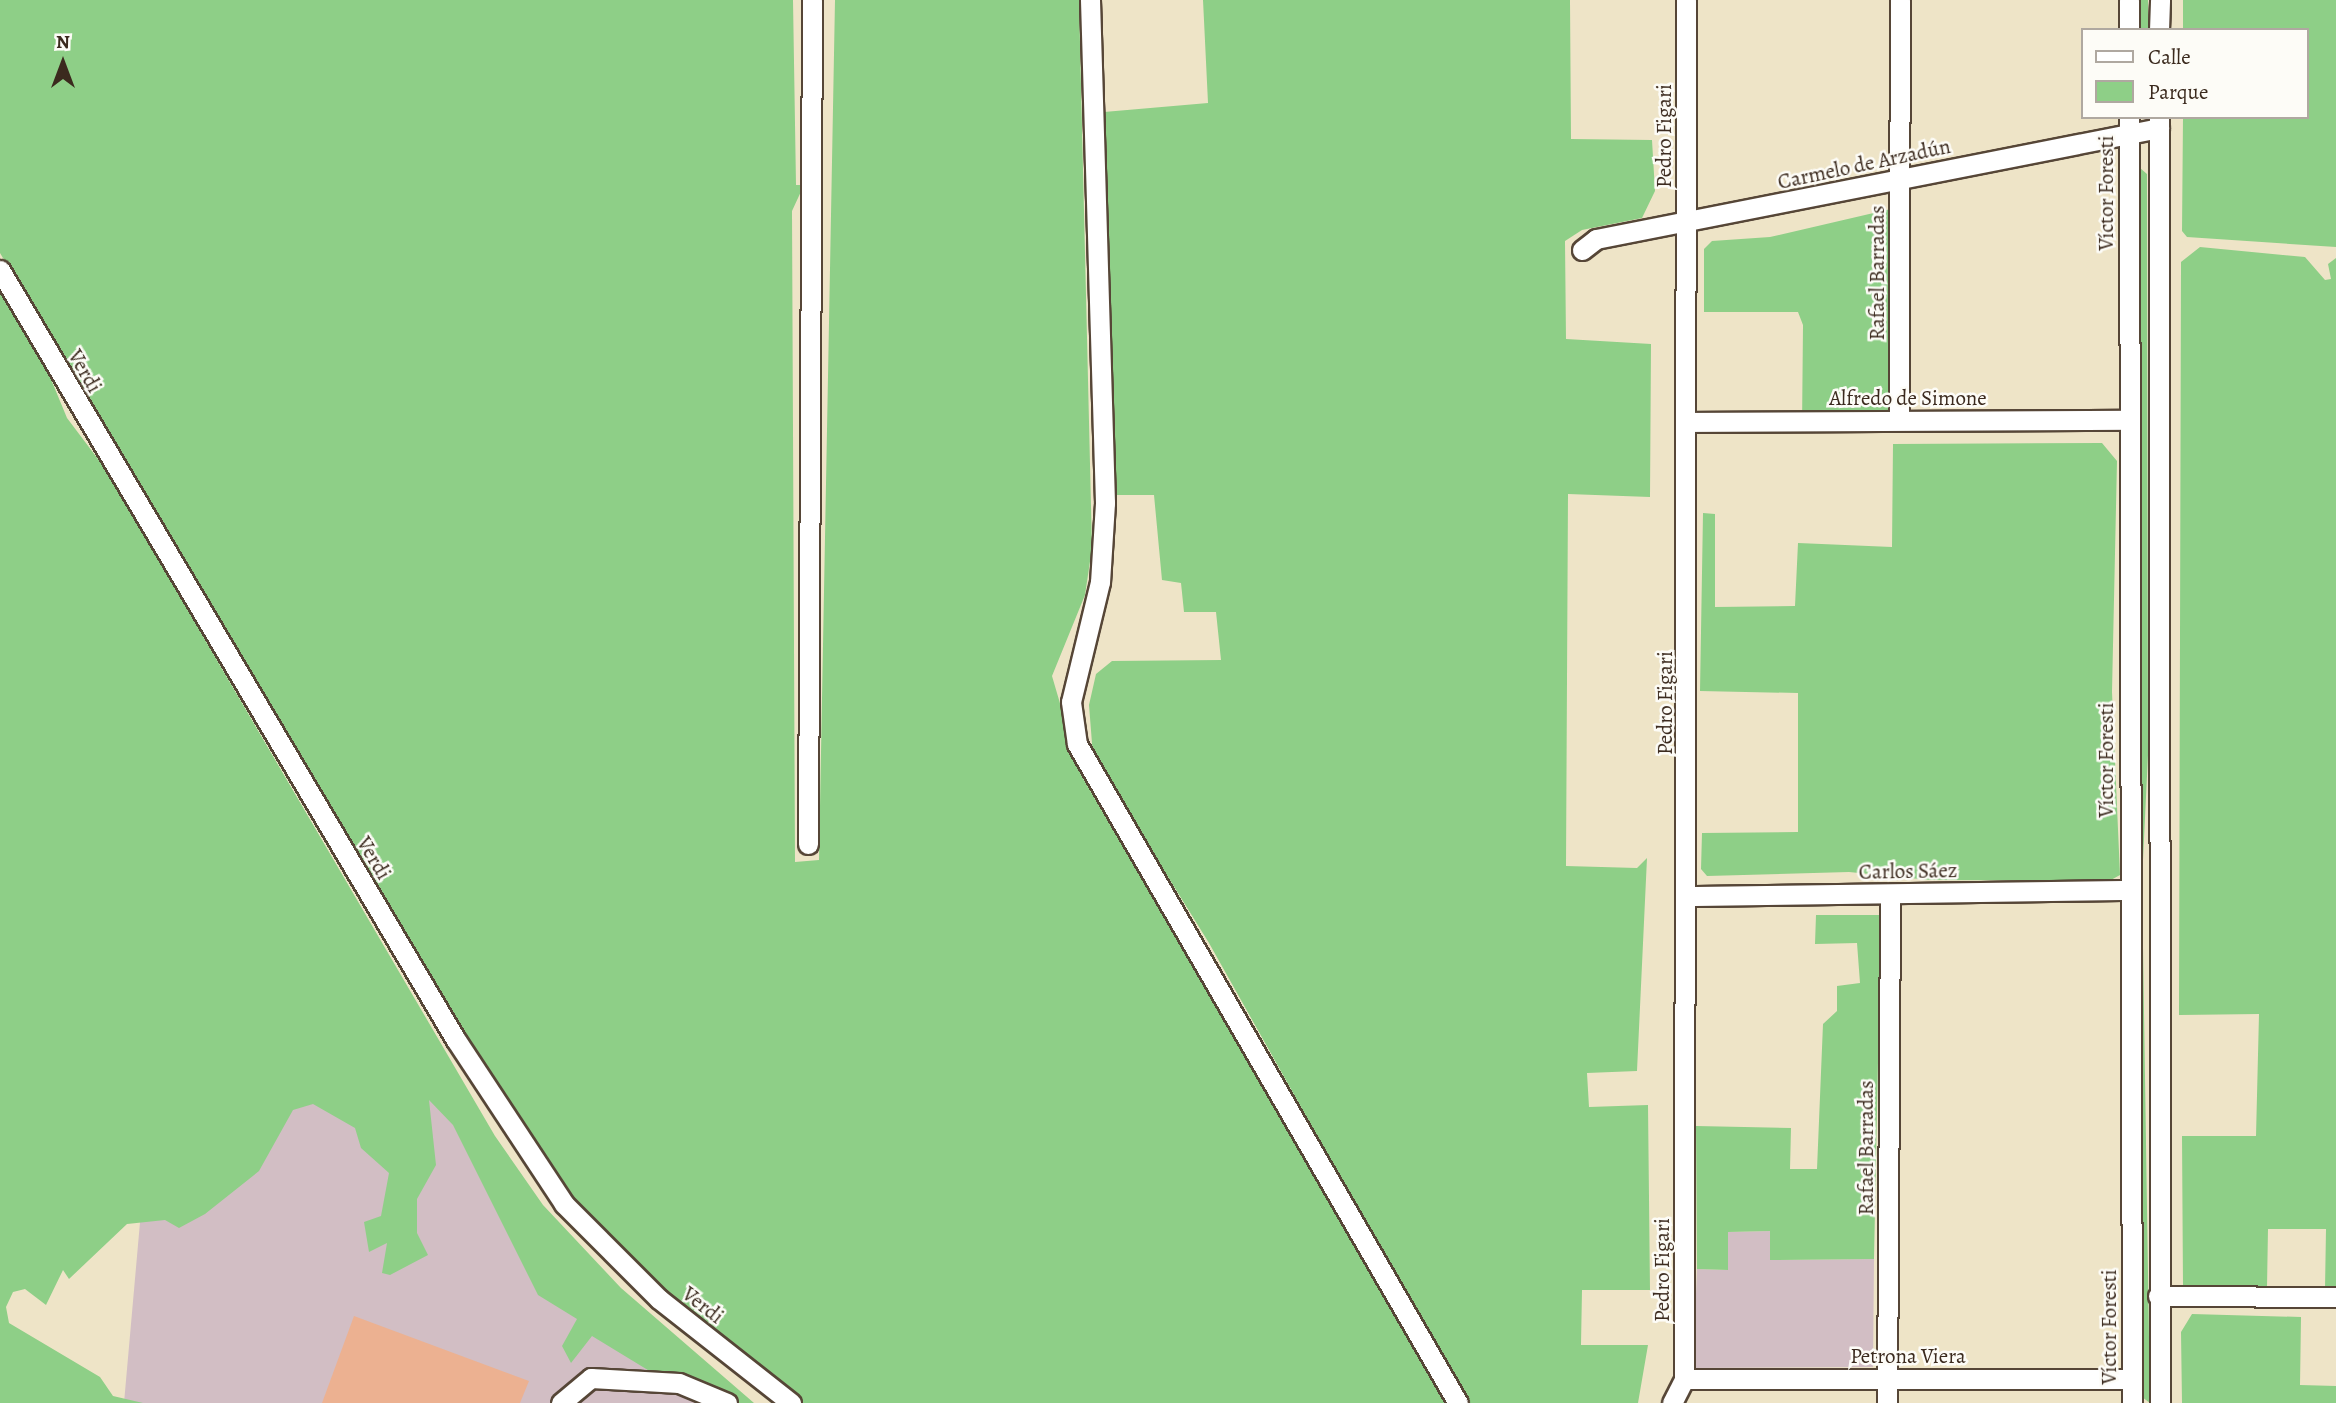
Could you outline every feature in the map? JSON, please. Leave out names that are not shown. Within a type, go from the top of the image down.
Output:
[{"type":"street","points":[[808,844],[812,0]]},
{"type":"street","points":[[1090,0],[1105,503],[1100,582],[1071,702],[1077,744],[1458,1403]]},
{"type":"street","name":"Pedro Figari","points":[[1672,1403],[1684,1379],[1689,422],[1686,0]]},
{"type":"street","name":"Rafael Barradas","points":[[1899,420],[1900,0]]},
{"type":"street","points":[[2129,0],[2129,28]]},
{"type":"street","points":[[2160,0],[2160,28]]},
{"type":"street","points":[[2159,123],[2160,1403]]},
{"type":"street","name":"Carmelo de Arzadún","points":[[1582,250],[1596,239],[1688,224],[1900,180],[2129,125],[2159,123]]},
{"type":"street","name":"Víctor Foresti","points":[[2129,125],[2127,420],[2132,1403]]},
{"type":"street","name":"Verdi","points":[[0,270],[456,1040],[564,1204],[659,1298],[791,1403]]},
{"type":"street","name":"Alfredo de Simone","points":[[1689,422],[2127,420]]},
{"type":"street","name":"Carlos Sáez","points":[[1687,896],[2130,890]]},
{"type":"street","name":"Rafael Barradas","points":[[1887,1403],[1889,894]]},
{"type":"street","points":[[2158,1296],[2336,1297]]},
{"type":"street","points":[[561,1403],[591,1378],[679,1383],[727,1403]]},
{"type":"street","name":"Petrona Viera","points":[[1684,1379],[2132,1379]]},
{"type":"shaded area","points":[[395,1013],[506,1206],[736,1403],[124,1403],[141,1211]]},
{"type":"shaded area","points":[[1771,1231],[1771,1260],[1874,1259],[1873,1367],[1693,1368],[1697,1269],[1728,1270],[1727,1232]]},
{"type":"green space","points":[[0,0],[793,0],[796,185],[804,185],[792,211],[795,862],[819,860],[835,0],[1079,0],[1092,548],[1085,595],[1052,676],[1081,775],[1447,1403],[797,1403],[685,1326],[557,1194],[0,253]]},
{"type":"green space","points":[[1203,0],[1570,0],[1571,139],[1652,140],[1655,191],[1642,218],[1582,230],[1565,241],[1566,339],[1651,344],[1650,497],[1568,494],[1566,866],[1637,868],[1647,858],[1637,1071],[1587,1073],[1589,1107],[1648,1105],[1650,1290],[1582,1290],[1581,1345],[1648,1345],[1638,1403],[1467,1403],[1209,943],[1093,756],[1089,705],[1096,674],[1112,661],[1221,660],[1216,612],[1184,612],[1181,583],[1162,580],[1154,495],[1113,495],[1104,112],[1208,103]]},
{"type":"green space","points":[[2137,0],[2148,0],[2148,28],[2137,28]]},
{"type":"green space","points":[[2183,0],[2336,0],[2336,247],[2187,237],[2182,231],[2183,119],[2308,119],[2308,28],[2183,28]]},
{"type":"green space","points":[[2140,168],[2147,174],[2148,755],[2142,881],[2150,1403],[2142,1397],[2131,172]]},
{"type":"green space","points":[[1895,208],[1889,429],[1802,427],[1803,325],[1798,312],[1704,312],[1704,249],[1712,241],[1770,237]]},
{"type":"green space","points":[[2200,247],[2305,257],[2325,280],[2331,279],[2328,264],[2336,258],[2336,1289],[2325,1289],[2326,1229],[2268,1229],[2267,1287],[2183,1287],[2182,1136],[2256,1136],[2259,1014],[2179,1015],[2181,262]]},
{"type":"green space","points":[[0,290],[48,372],[67,418],[104,467],[495,1136],[543,1205],[621,1288],[754,1403],[702,1403],[592,1336],[571,1363],[562,1346],[577,1319],[538,1295],[453,1125],[429,1100],[436,1165],[417,1199],[417,1233],[428,1255],[390,1275],[382,1273],[387,1243],[369,1252],[364,1222],[381,1216],[389,1173],[361,1148],[355,1128],[313,1104],[293,1110],[259,1171],[205,1214],[179,1228],[165,1220],[127,1224],[69,1279],[63,1270],[46,1305],[25,1289],[13,1292],[6,1307],[9,1323],[100,1377],[113,1396],[143,1403],[0,1403]]},
{"type":"green space","points":[[2102,443],[2117,461],[2112,692],[2120,875],[2109,881],[1930,880],[1849,872],[1707,876],[1701,869],[1702,833],[1798,832],[1798,693],[1700,691],[1703,513],[1715,514],[1715,607],[1795,606],[1798,543],[1892,547],[1893,444]]},
{"type":"green space","points":[[1816,915],[1881,915],[1874,1259],[1770,1260],[1770,1231],[1728,1232],[1728,1270],[1697,1269],[1696,1126],[1791,1128],[1790,1169],[1817,1169],[1823,1024],[1837,1011],[1837,986],[1860,983],[1857,943],[1815,944]]},
{"type":"green space","points":[[2192,1314],[2301,1317],[2300,1385],[2336,1386],[2336,1403],[2182,1403],[2181,1332]]},
{"type":"building","points":[[354,1316],[529,1381],[520,1403],[322,1403]]}]
